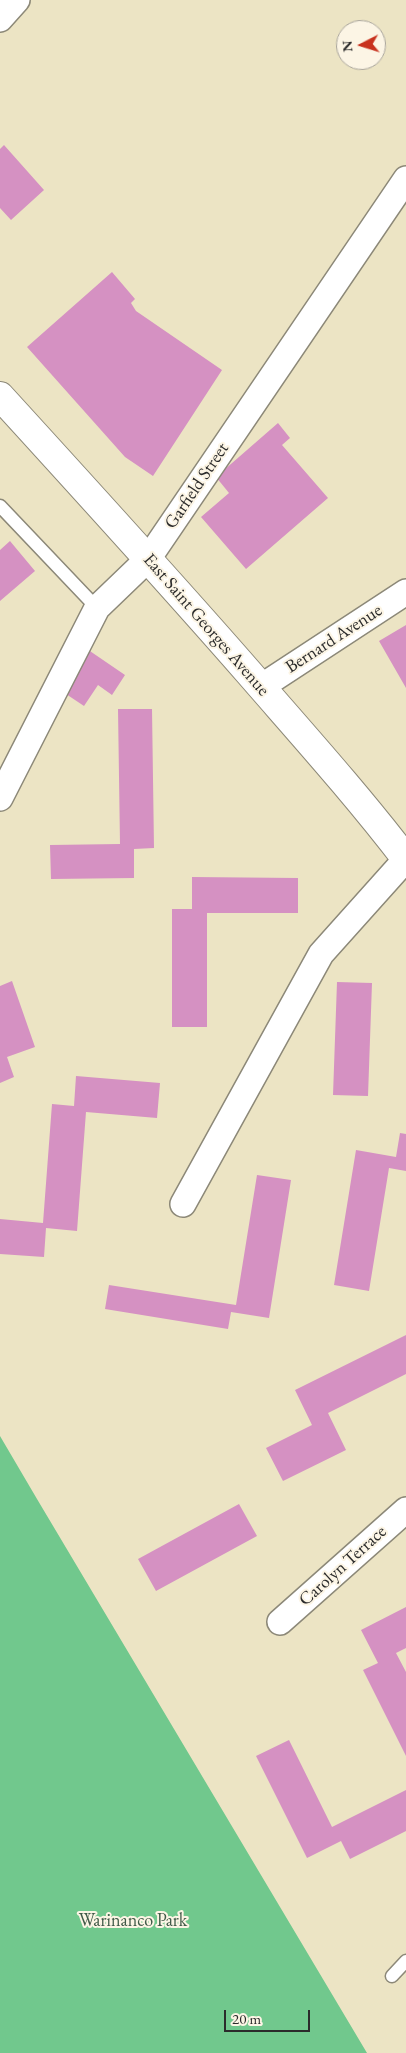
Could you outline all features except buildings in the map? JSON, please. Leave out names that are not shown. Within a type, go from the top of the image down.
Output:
[{"type":"main road","name":"East Saint Georges Avenue","points":[[0,396],[148,558],[367,808],[406,859]]},
{"type":"street","points":[[0,19],[17,0]]},
{"type":"street","name":"Garfield Street","points":[[0,798],[97,608],[148,558],[406,179]]},
{"type":"street","name":"Bernard Avenue","points":[[261,687],[406,592]]},
{"type":"street","points":[[183,1204],[321,954],[406,859]]},
{"type":"street","name":"Carolyn Terrace","points":[[280,1622],[406,1510]]},
{"type":"lane","points":[[0,506],[97,608]]},
{"type":"lane","points":[[392,1976],[406,1961]]},
{"type":"green space","name":"Warinanco Park","points":[[0,1436],[37,1499],[367,2053],[0,2053]]}]
